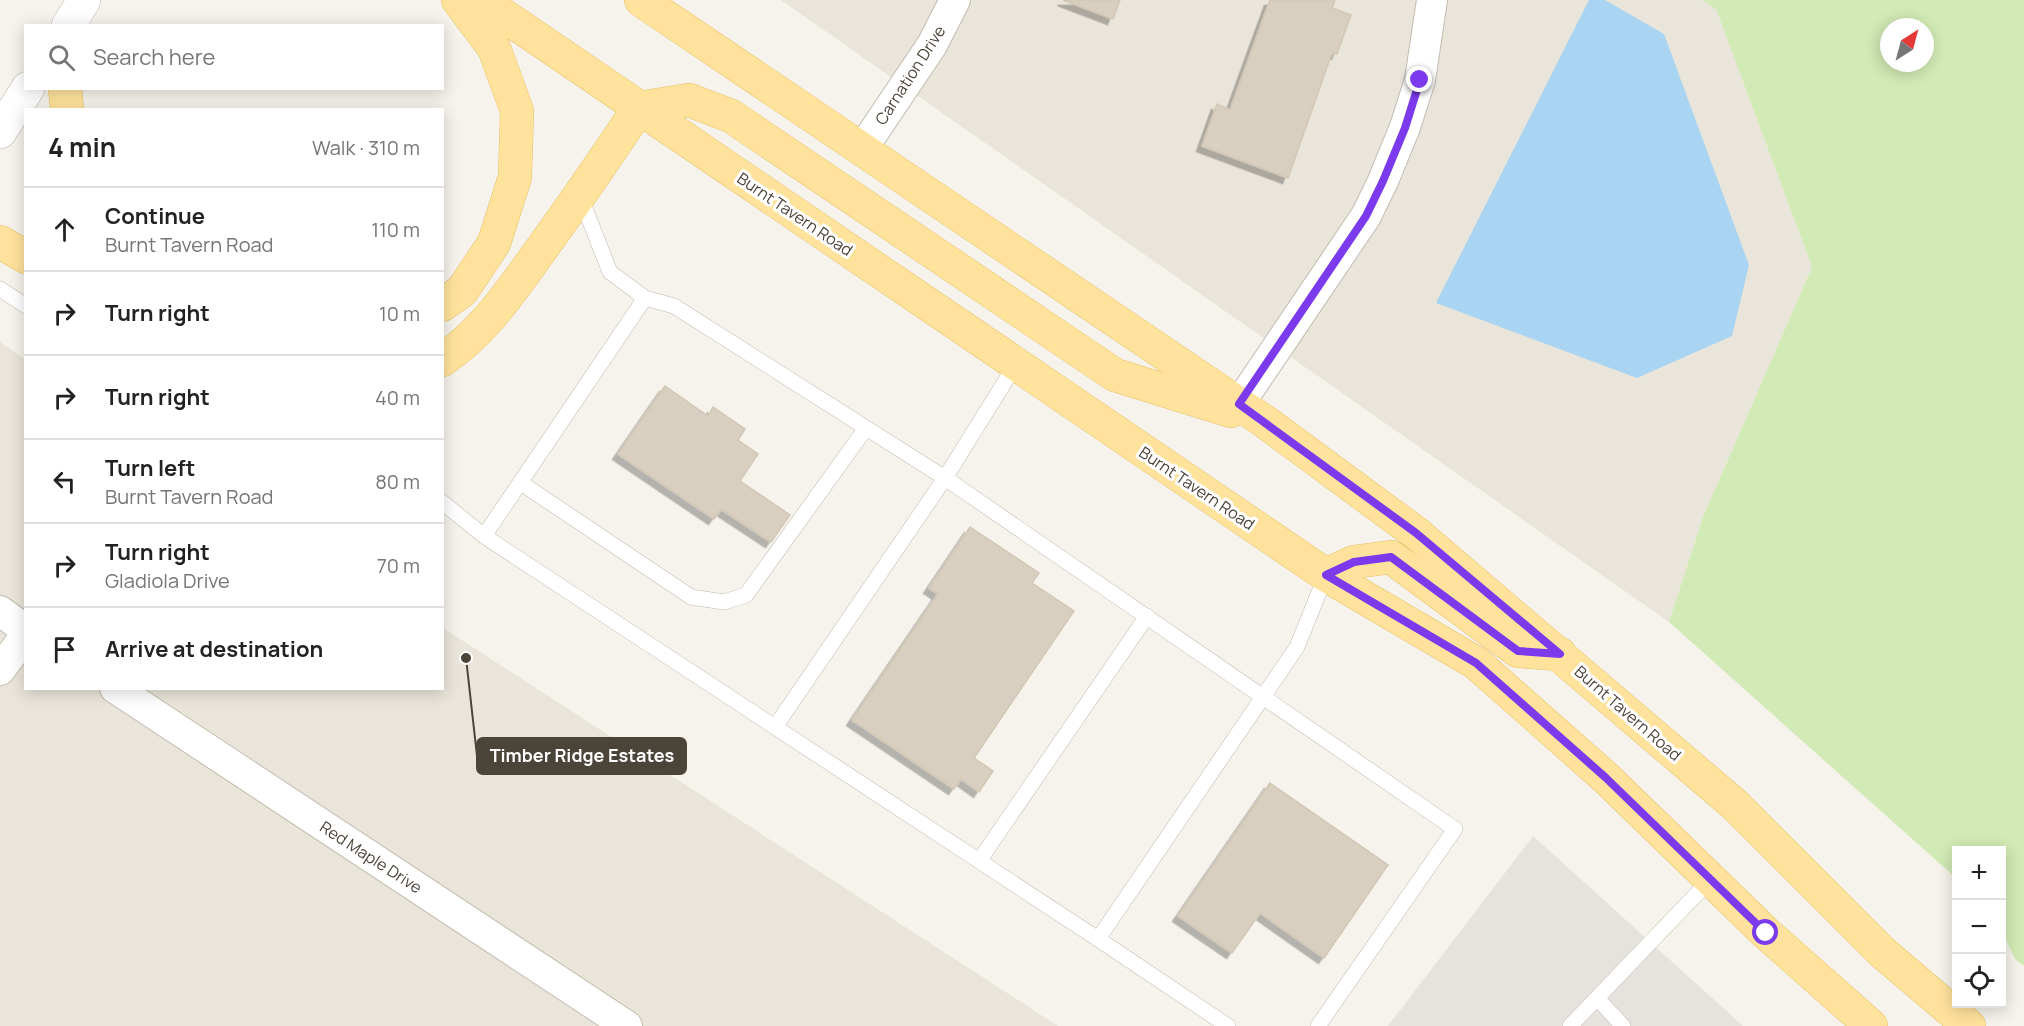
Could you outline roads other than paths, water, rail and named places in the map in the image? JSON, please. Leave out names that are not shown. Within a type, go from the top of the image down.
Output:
[{"type":"main road","points":[[444,304],[462,291],[494,243],[515,177],[517,111],[494,48],[458,0]]},
{"type":"main road","name":"Burnt Tavern Road","points":[[481,0],[1326,575],[1476,663],[1605,777],[1766,933],[1871,1026]]},
{"type":"main road","name":"Burnt Tavern Road","points":[[641,0],[1251,412],[1416,533],[1734,804],[1882,952],[1969,1026]]},
{"type":"main road","points":[[65,90],[67,108]]},
{"type":"main road","points":[[444,359],[464,345],[496,311],[580,196],[639,108],[689,100],[731,116],[1115,375],[1251,412]]},
{"type":"main road","points":[[0,242],[24,256]]},
{"type":"main road","points":[[1326,575],[1354,562],[1391,557],[1518,651],[1560,654]]},
{"type":"street","points":[[69,24],[84,0]]},
{"type":"street","name":"Carnation Drive","points":[[862,149],[932,45],[955,0]]},
{"type":"street","points":[[1251,412],[1366,216],[1383,181],[1405,128],[1420,80],[1432,0]]},
{"type":"street","points":[[0,132],[27,90]]},
{"type":"street","points":[[0,611],[24,629]]},
{"type":"street","points":[[0,670],[24,638]]},
{"type":"street","name":"Red Maple Drive","points":[[118,690],[627,1026]]},
{"type":"lane","points":[[580,196],[610,272],[645,298],[674,306],[945,478],[1455,829],[1318,1026]]},
{"type":"lane","points":[[0,289],[24,305]]},
{"type":"lane","points":[[484,536],[645,298]]},
{"type":"lane","points":[[775,727],[945,478],[1016,364]]},
{"type":"lane","points":[[521,483],[691,597],[724,602],[746,595],[866,428]]},
{"type":"lane","points":[[444,504],[484,536],[1228,1026]]},
{"type":"lane","points":[[1098,939],[1297,647],[1326,575]]},
{"type":"lane","points":[[979,861],[1147,616]]},
{"type":"lane","points":[[1570,1026],[1711,879]]},
{"type":"lane","points":[[1597,998],[1623,1026]]},
{"type":"water","points":[[1589,0],[1605,0],[1664,34],[1749,265],[1732,336],[1637,378],[1436,303]]},
{"type":"place","name":"Timber Ridge Estates","points":[[466,658]]}]
